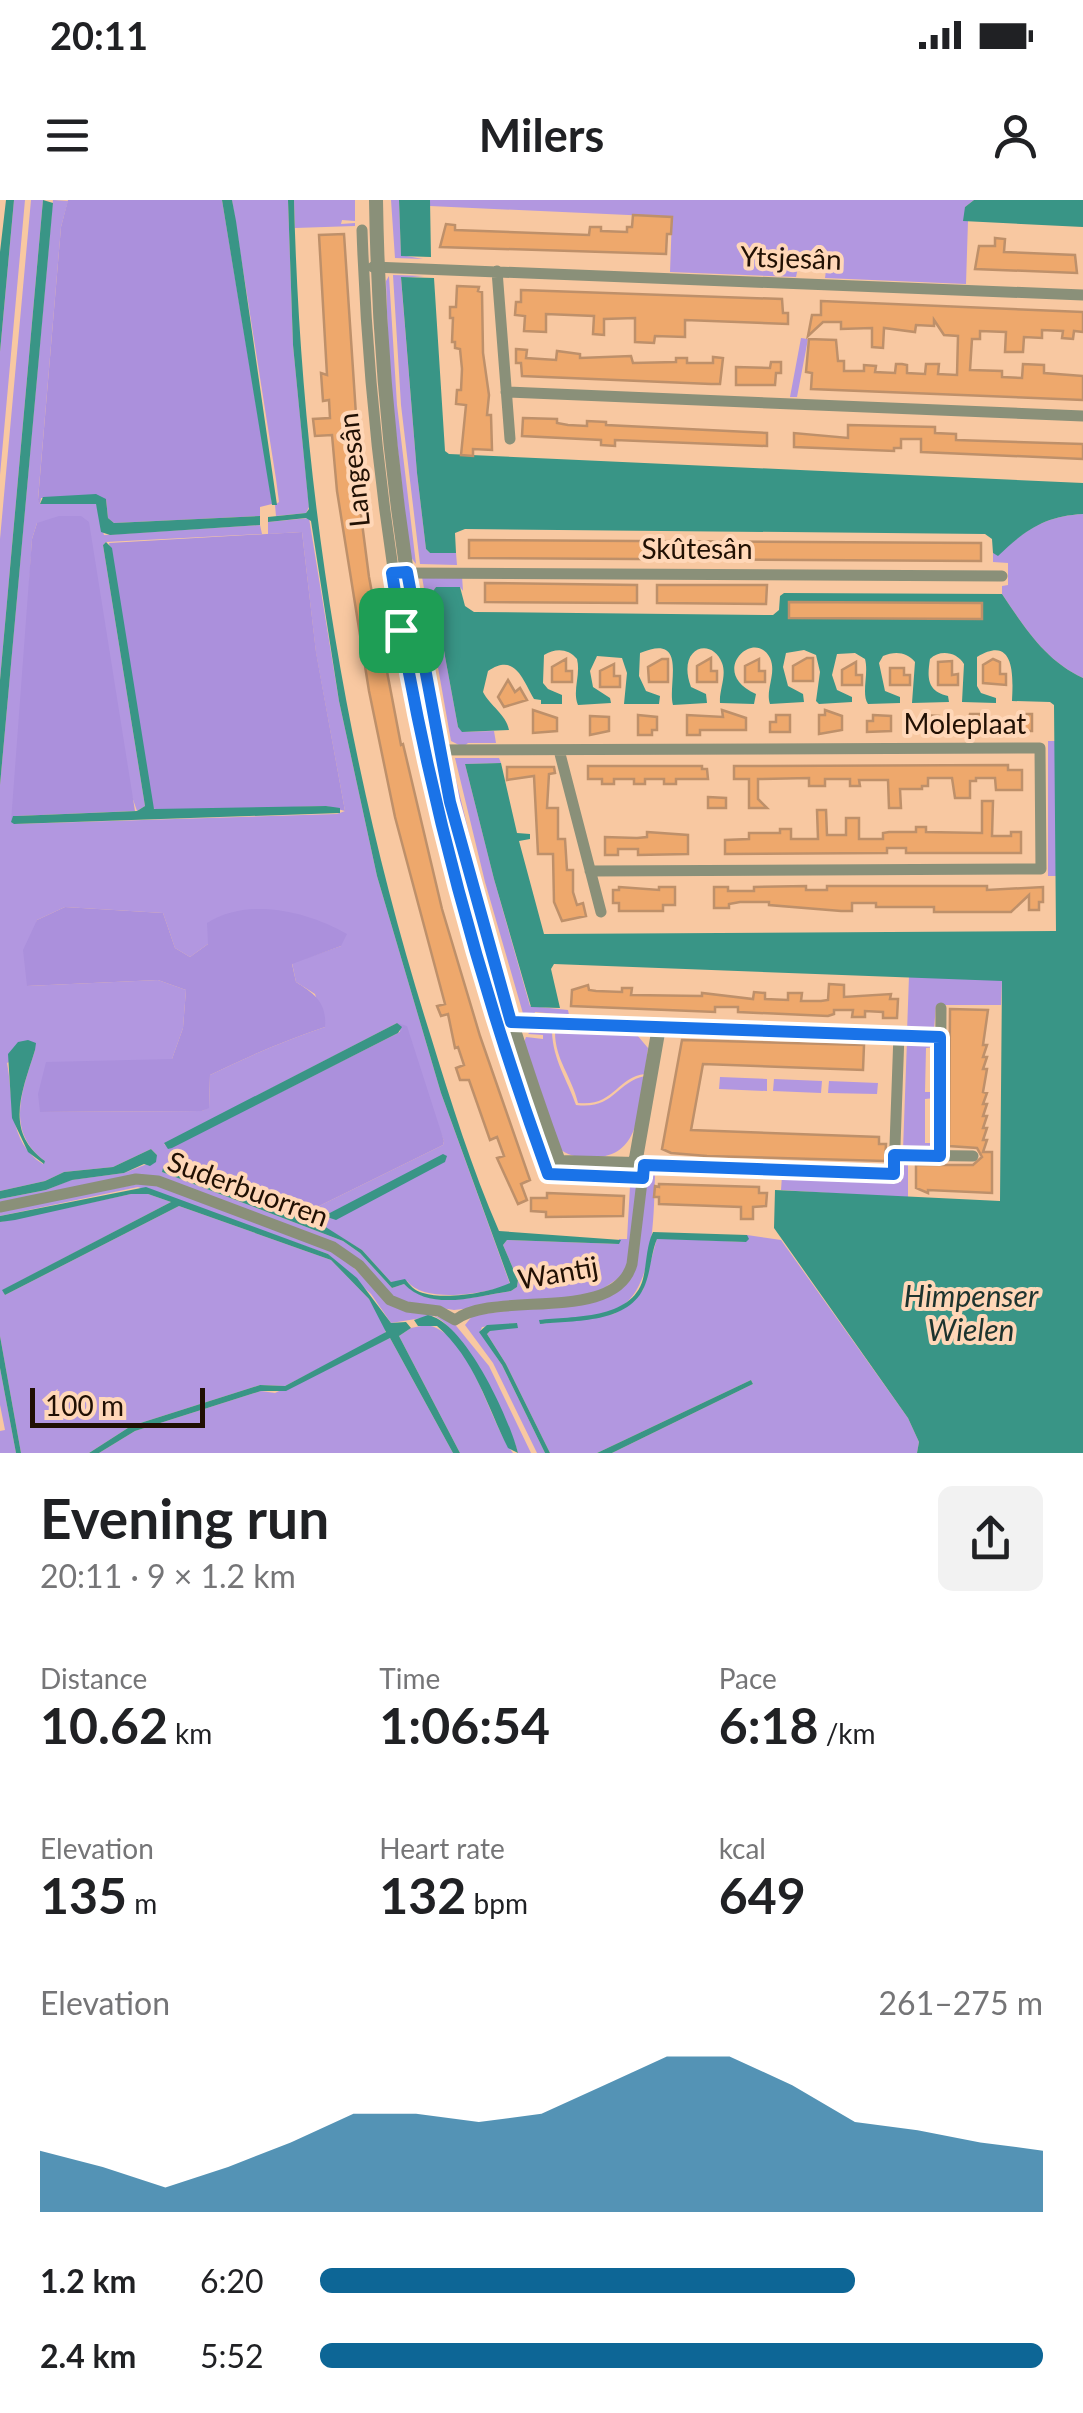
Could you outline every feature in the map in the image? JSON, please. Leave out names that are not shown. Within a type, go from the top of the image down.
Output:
[{"type":"street","name":"Langesân","points":[[371,267],[376,200]]},
{"type":"street","name":"Langesân","points":[[362,230],[371,267],[400,573],[431,750],[474,896],[503,1021],[559,1162],[640,1169]]},
{"type":"street","name":"Ytsjesân","points":[[371,267],[1083,295]]},
{"type":"street","points":[[497,271],[510,439]]},
{"type":"street","points":[[506,392],[1083,416]]},
{"type":"street","name":"Skûtesân","points":[[400,573],[1002,576]]},
{"type":"street","name":"Moleplaat","points":[[431,750],[1040,748],[1041,870],[590,871]]},
{"type":"street","points":[[560,750],[601,912]]},
{"type":"street","points":[[940,1156],[941,1008]]},
{"type":"street","points":[[503,1021],[940,1037]]},
{"type":"street","points":[[659,1028],[640,1169],[894,1174],[898,1036]]},
{"type":"street","points":[[894,1155],[973,1156]]},
{"type":"street","name":"Wantij","points":[[455,1320],[472,1312],[584,1298],[617,1288],[628,1277],[632,1264],[640,1169]]},
{"type":"street","name":"Suderbuorren","points":[[0,1207],[136,1179],[158,1181],[333,1247],[359,1265],[390,1300],[407,1307],[439,1310],[455,1320]]},
{"type":"shaded area","points":[[14,200],[25,200],[0,475],[0,352]]},
{"type":"shaded area","points":[[31,200],[43,200],[0,680],[0,539]]},
{"type":"shaded area","points":[[53,200],[68,201],[61,227],[40,504],[96,503],[104,535],[260,525],[262,534],[103,545],[145,806],[137,811],[37,523],[32,539],[15,824],[345,811],[316,653],[302,532],[268,534],[268,522],[309,518],[339,701],[377,876],[441,1093],[510,1284],[471,1294],[441,1295],[427,1293],[407,1281],[391,1282],[362,1250],[321,1225],[164,1169],[162,1172],[343,1241],[360,1253],[392,1288],[404,1284],[427,1297],[454,1300],[517,1287],[518,1280],[503,1245],[507,1240],[619,1244],[619,1239],[627,1239],[630,1186],[639,1186],[626,1273],[595,1294],[454,1310],[397,1301],[359,1261],[155,1177],[0,1204],[0,1199],[46,1190],[71,1180],[124,1173],[147,1164],[157,1155],[151,1149],[113,1167],[64,1172],[45,1181],[0,1191],[0,785]],"holes":[[[65,907],[163,913],[175,948],[190,957],[208,944],[341,946],[292,963],[296,982],[315,994],[325,1027],[210,1075],[209,1107],[202,1111],[40,1112],[172,1059],[183,1028],[186,990],[158,980],[27,986],[37,920]],[[397,1023],[444,1141],[443,1145],[313,1209],[178,1156],[164,1144]],[[35,1050],[20,1109],[24,1136],[45,1161],[43,1164],[31,1155],[18,1132],[7,1063]]]},
{"type":"shaded area","points":[[68,200],[222,200],[272,504],[260,507],[260,516],[114,523],[108,518],[106,499],[41,498],[40,504],[61,227]]},
{"type":"shaded area","points":[[232,200],[288,200],[293,345],[309,507],[306,513],[276,516],[276,479]]},
{"type":"shaded area","points":[[294,200],[355,200],[355,221],[342,220],[341,224],[355,226],[295,228]]},
{"type":"shaded area","points":[[391,200],[399,200],[401,255],[423,259],[395,258]]},
{"type":"shaded area","points":[[430,200],[974,200],[965,207],[966,284],[825,278],[827,264],[799,263],[796,277],[670,272],[672,217],[430,206]]},
{"type":"shaded area","points":[[393,275],[424,276],[401,278],[417,473],[426,549],[430,553],[456,553],[457,565],[420,564],[401,405]]},
{"type":"shaded area","points":[[389,276],[397,405],[416,564],[410,556],[389,373]]},
{"type":"shaded area","points":[[801,338],[808,339],[797,397],[790,397]]},
{"type":"shaded area","points":[[1083,514],[1083,678],[1047,652],[1019,619],[1002,594],[1002,586],[1008,585],[1008,563],[993,562],[993,553],[998,555],[1047,521]]},
{"type":"shaded area","points":[[59,516],[81,516],[89,522],[135,811],[17,816],[11,822],[32,539],[37,523]]},
{"type":"shaded area","points":[[302,532],[316,652],[345,811],[326,806],[157,811],[152,807],[109,543]]},
{"type":"shaded area","points":[[462,576],[463,591],[460,587],[436,587],[433,591],[458,727],[463,732],[494,731],[496,743],[468,743],[463,747],[451,741],[422,577]]},
{"type":"shaded area","points":[[418,577],[447,738],[441,736],[415,580]]},
{"type":"shaded area","points":[[1048,741],[1056,741],[1057,876],[1048,876]]},
{"type":"shaded area","points":[[455,758],[499,758],[501,763],[465,764],[494,879],[530,1006],[568,1010],[569,1015],[535,1012],[534,1018],[524,1017]]},
{"type":"shaded area","points":[[451,759],[481,883],[518,1014],[468,852]]},
{"type":"shaded area","points":[[65,907],[163,913],[175,948],[190,957],[208,944],[207,923],[241,911],[277,910],[331,926],[347,934],[341,946],[292,964],[296,982],[322,1005],[325,1027],[210,1075],[209,1108],[202,1111],[40,1112],[38,1094],[46,1062],[172,1059],[183,1028],[186,990],[158,980],[27,986],[23,950],[37,920]]},
{"type":"shaded area","points":[[909,976],[998,979],[1002,981],[1001,1005],[936,1005],[934,1030],[907,1032]]},
{"type":"shaded area","points":[[397,1023],[407,1026],[443,1145],[313,1209],[168,1149],[398,1033],[402,1030]]},
{"type":"shaded area","points":[[552,1032],[558,1061],[576,1105],[607,1100],[645,1076],[633,1131],[619,1150],[607,1156],[587,1157],[561,1150],[524,1042],[526,1037],[543,1039],[543,1035],[528,1034]]},
{"type":"shaded area","points":[[555,1032],[637,1035],[648,1048],[645,1074],[628,1080],[600,1101],[578,1103],[558,1051]]},
{"type":"shaded area","points":[[907,1040],[930,1041],[935,1047],[926,1048],[925,1092],[935,1092],[935,1098],[925,1099],[925,1143],[934,1143],[927,1150],[903,1150]]},
{"type":"shaded area","points":[[720,1077],[767,1079],[767,1091],[719,1089]]},
{"type":"shaded area","points":[[774,1079],[822,1081],[821,1093],[773,1091]]},
{"type":"shaded area","points":[[829,1081],[878,1083],[877,1094],[828,1093]]},
{"type":"shaded area","points":[[903,1160],[908,1161],[908,1198],[781,1190],[782,1176],[901,1182]]},
{"type":"shaded area","points":[[648,1172],[655,1172],[651,1243],[634,1295],[604,1313],[540,1324],[614,1314],[643,1290],[657,1238],[746,1242],[747,1235],[781,1240],[908,1418],[919,1442],[917,1453],[612,1453],[753,1384],[751,1380],[597,1453],[550,1453],[487,1334],[517,1323],[482,1327],[480,1332],[502,1365],[545,1453],[537,1453],[493,1363],[465,1325],[473,1315],[585,1301],[627,1282]]},
{"type":"shaded area","points":[[149,1182],[341,1255],[385,1299],[453,1322],[489,1366],[531,1453],[518,1453],[484,1378],[446,1324],[434,1316],[391,1323],[371,1294],[328,1254],[138,1187],[0,1216],[0,1210]]},
{"type":"shaded area","points":[[131,1194],[148,1194],[171,1202],[3,1290],[5,1295],[179,1206],[331,1260],[369,1299],[386,1328],[385,1334],[285,1386],[260,1385],[131,1426],[89,1453],[21,1453],[0,1336],[0,1222]]},
{"type":"shaded area","points":[[426,1325],[441,1331],[467,1360],[513,1453],[460,1453],[399,1336]]},
{"type":"shaded area","points":[[390,1338],[453,1453],[99,1453],[135,1431],[261,1391],[275,1393]]},
{"type":"shaded area","points":[[0,1368],[16,1453],[0,1453],[0,1431],[5,1430]]},
{"type":"water","points":[[6,200],[14,200],[0,352],[0,252]]},
{"type":"water","points":[[43,200],[53,203],[0,785],[0,680]]},
{"type":"water","points":[[222,200],[232,200],[236,221],[277,505],[272,505]]},
{"type":"water","points":[[288,200],[294,200],[306,413],[333,624],[374,832],[446,1086],[499,1231],[621,1240],[619,1244],[507,1240],[503,1245],[518,1280],[511,1291],[440,1300],[415,1293],[404,1284],[392,1288],[360,1253],[343,1241],[162,1172],[163,1168],[324,1226],[362,1250],[391,1282],[405,1279],[420,1292],[443,1296],[467,1294],[510,1283],[441,1093],[377,876],[339,701],[311,521],[306,518],[268,522],[268,517],[306,513],[309,509],[293,345]]},
{"type":"water","points":[[399,200],[430,200],[431,257],[401,256]]},
{"type":"water","points":[[974,200],[1083,200],[1083,227],[963,221],[965,207]]},
{"type":"water","points":[[401,277],[434,278],[445,451],[449,454],[1083,483],[1083,514],[1036,526],[998,556],[993,553],[992,539],[985,534],[465,529],[455,533],[456,553],[430,553],[426,549],[417,473]]},
{"type":"water","points":[[96,494],[106,499],[108,518],[114,523],[260,516],[260,525],[110,535],[101,532],[96,504],[40,504],[43,497]]},
{"type":"water","points":[[106,542],[112,548],[154,809],[326,806],[340,808],[340,813],[11,822],[13,816],[137,811],[145,806],[103,545]]},
{"type":"water","name":"Himpenser Wielen","points":[[436,587],[460,587],[465,606],[474,612],[773,615],[779,610],[784,593],[1002,594],[1047,652],[1083,678],[1083,1453],[917,1453],[919,1442],[908,1418],[774,1228],[775,1190],[1000,1201],[1002,981],[554,964],[551,969],[560,1008],[531,1007],[465,764],[501,763],[517,833],[530,834],[530,839],[519,841],[544,934],[1056,931],[1054,705],[1012,701],[1009,662],[999,651],[977,657],[977,686],[981,693],[996,698],[996,703],[962,702],[964,664],[943,653],[930,659],[929,678],[932,687],[948,696],[949,702],[912,703],[915,662],[896,653],[883,656],[879,663],[885,691],[900,697],[900,703],[868,704],[865,659],[855,653],[837,654],[832,675],[837,690],[852,697],[852,702],[819,704],[816,655],[804,650],[786,653],[783,667],[788,686],[803,694],[804,702],[770,704],[772,664],[763,650],[754,648],[739,656],[735,675],[756,694],[754,704],[720,703],[722,663],[704,648],[692,655],[688,673],[691,687],[706,694],[707,703],[673,705],[673,664],[665,649],[655,648],[640,653],[639,676],[646,691],[660,696],[659,704],[624,704],[627,673],[622,658],[597,656],[590,671],[593,687],[610,698],[611,703],[578,705],[577,659],[557,650],[544,655],[543,683],[562,695],[562,704],[541,704],[517,670],[497,666],[488,671],[483,692],[509,730],[462,732],[433,591]]},
{"type":"water","points":[[397,1023],[402,1027],[398,1033],[172,1148],[164,1143]]},
{"type":"water","points":[[18,1042],[36,1043],[22,1095],[20,1123],[24,1137],[44,1164],[28,1152],[12,1118],[8,1054]]},
{"type":"water","points":[[151,1149],[157,1155],[150,1166],[144,1164],[124,1173],[72,1180],[46,1190],[0,1199],[0,1191],[45,1181],[64,1172],[113,1167]]},
{"type":"water","points":[[443,1154],[447,1156],[445,1162],[336,1220],[324,1216]]},
{"type":"water","points":[[146,1187],[328,1254],[357,1278],[391,1323],[406,1322],[411,1328],[399,1336],[460,1453],[453,1453],[390,1338],[286,1391],[261,1391],[135,1431],[99,1453],[89,1453],[131,1426],[260,1385],[285,1386],[386,1332],[369,1299],[331,1260],[179,1206],[5,1295],[2,1290],[171,1202],[148,1194],[131,1194],[15,1220],[0,1222],[0,1216]]},
{"type":"water","points":[[653,1232],[747,1235],[749,1239],[657,1239],[645,1285],[627,1307],[600,1318],[540,1324],[539,1320],[599,1313],[627,1302],[643,1279]]},
{"type":"water","points":[[428,1315],[457,1335],[471,1353],[496,1397],[518,1453],[508,1448],[461,1353],[437,1326],[418,1326],[414,1320]]},
{"type":"water","points":[[517,1323],[518,1328],[487,1334],[550,1453],[545,1453],[502,1365],[479,1332],[487,1325]]},
{"type":"water","points":[[0,1336],[21,1453],[16,1453],[0,1368]]},
{"type":"water","points":[[751,1380],[753,1384],[612,1453],[597,1453]]},
{"type":"building","points":[[633,215],[672,217],[666,254],[440,247],[446,224],[455,225],[455,230],[589,235],[590,227],[627,232],[627,227],[632,227]]},
{"type":"building","points":[[344,234],[359,460],[354,461],[369,577],[401,745],[442,909],[480,1036],[530,1180],[521,1184],[527,1200],[518,1204],[497,1158],[504,1156],[497,1137],[490,1140],[469,1080],[460,1080],[456,1068],[464,1065],[458,1047],[455,1048],[448,1014],[441,1016],[437,1006],[445,1004],[395,817],[369,691],[337,491],[332,435],[315,436],[313,419],[330,418],[329,400],[323,401],[321,373],[327,375],[319,235]]},
{"type":"building","points":[[995,238],[1005,239],[1004,252],[1075,255],[1077,273],[975,269],[979,246],[995,246]]},
{"type":"building","points":[[457,286],[479,287],[482,292],[492,450],[473,449],[473,456],[461,455],[466,405],[456,404],[462,369],[460,349],[452,342],[450,307],[456,307]]},
{"type":"building","points":[[521,290],[782,299],[788,324],[685,320],[685,337],[655,336],[654,343],[635,342],[635,318],[604,319],[604,335],[593,334],[594,316],[546,314],[546,332],[524,331],[525,316],[515,315]]},
{"type":"building","points":[[821,301],[1083,312],[1083,332],[1074,331],[1073,339],[1062,338],[1063,331],[1042,330],[1042,338],[1024,337],[1023,352],[1005,352],[1006,332],[980,331],[980,339],[972,339],[970,370],[1002,371],[1002,377],[1022,378],[1023,364],[1044,365],[1044,373],[1083,376],[1083,400],[811,389],[812,373],[806,372],[809,339],[836,340],[838,361],[844,361],[844,371],[864,371],[864,365],[876,366],[875,372],[895,373],[896,364],[902,364],[907,365],[907,373],[925,374],[926,364],[939,364],[938,374],[957,375],[958,336],[944,335],[934,320],[934,326],[916,325],[915,332],[884,328],[883,348],[872,347],[872,328],[841,329],[841,322],[823,322],[808,336],[812,315],[821,315]]},
{"type":"building","points":[[516,349],[527,350],[526,358],[556,360],[557,351],[580,354],[580,358],[631,356],[633,363],[687,358],[687,363],[713,363],[713,357],[723,358],[720,384],[522,376],[521,363],[516,363]]},
{"type":"building","points":[[771,362],[781,362],[775,385],[736,385],[736,367],[770,368]]},
{"type":"building","points":[[523,418],[557,419],[557,423],[568,425],[587,426],[587,421],[767,433],[767,446],[615,440],[615,446],[601,445],[601,440],[522,436]]},
{"type":"building","points":[[848,425],[935,427],[935,433],[956,434],[956,440],[1083,444],[1083,459],[921,452],[921,439],[901,439],[901,448],[894,451],[794,447],[794,433],[848,438]]},
{"type":"building","points":[[469,540],[981,543],[981,561],[469,558]]},
{"type":"building","points":[[485,583],[637,585],[637,603],[485,602]]},
{"type":"building","points":[[657,585],[767,585],[766,604],[657,603]]},
{"type":"building","points":[[789,602],[982,603],[982,619],[789,618]]},
{"type":"building","points":[[711,658],[711,671],[717,671],[717,682],[697,682],[697,666]]},
{"type":"building","points":[[813,658],[813,681],[793,681],[793,666]]},
{"type":"building","points":[[566,659],[566,671],[572,671],[572,682],[552,682],[552,667]]},
{"type":"building","points":[[668,659],[668,682],[649,682],[648,667]]},
{"type":"building","points":[[759,659],[759,671],[765,671],[765,682],[745,682],[745,666]]},
{"type":"building","points":[[993,659],[1000,662],[1000,674],[1006,674],[1006,685],[983,683],[983,665]]},
{"type":"building","points":[[952,661],[952,675],[958,674],[958,685],[938,685],[938,662]]},
{"type":"building","points":[[856,662],[856,675],[862,675],[862,685],[842,685],[842,670]]},
{"type":"building","points":[[614,664],[614,676],[620,676],[620,687],[600,687],[600,671]]},
{"type":"building","points":[[890,668],[904,668],[904,675],[910,675],[910,685],[890,685]]},
{"type":"building","points":[[508,680],[515,692],[520,688],[527,700],[504,707],[498,697]]},
{"type":"building","points":[[533,710],[557,718],[557,731],[533,733]]},
{"type":"building","points":[[722,710],[746,718],[746,730],[700,730],[700,735],[687,735],[687,715],[723,717]]},
{"type":"building","points":[[825,710],[842,716],[842,730],[819,734],[819,715],[825,715]]},
{"type":"building","points":[[970,714],[983,714],[983,731],[964,731],[964,721],[969,721]]},
{"type":"building","points":[[1018,714],[1032,714],[1032,731],[1012,731],[1012,721],[1018,721]]},
{"type":"building","points":[[638,715],[657,717],[657,730],[652,730],[652,735],[638,735]]},
{"type":"building","points":[[776,715],[790,715],[790,732],[770,732],[770,722],[776,722]]},
{"type":"building","points":[[873,715],[891,716],[891,731],[867,732],[867,721],[873,721]]},
{"type":"building","points":[[921,715],[939,716],[939,729],[915,731],[915,721],[921,721]]},
{"type":"building","points":[[590,716],[609,717],[609,731],[590,735]]},
{"type":"building","points":[[1008,765],[1008,770],[1022,770],[1022,790],[996,790],[995,778],[976,778],[970,781],[970,798],[955,798],[952,778],[928,778],[928,786],[922,789],[900,789],[901,808],[889,808],[888,780],[859,780],[860,786],[850,786],[850,779],[825,779],[825,786],[809,786],[809,778],[758,779],[758,799],[767,808],[749,808],[749,779],[734,779],[734,766]]},
{"type":"building","points":[[588,766],[702,766],[707,769],[708,779],[676,779],[676,784],[664,784],[664,779],[645,779],[645,784],[634,784],[634,779],[614,779],[614,784],[602,784],[602,779],[588,779]]},
{"type":"building","points":[[507,767],[554,767],[555,773],[549,774],[547,808],[558,808],[558,839],[565,839],[567,870],[573,870],[573,892],[577,905],[583,903],[586,916],[562,921],[554,902],[553,854],[538,854],[534,776],[507,780]]},
{"type":"building","points":[[708,797],[726,798],[726,808],[708,808]]},
{"type":"building","points":[[982,801],[993,801],[992,836],[1021,832],[1021,853],[906,853],[906,848],[887,848],[887,853],[725,854],[725,840],[749,839],[749,833],[791,829],[791,839],[818,839],[817,810],[826,810],[827,835],[846,835],[846,818],[859,818],[859,839],[883,839],[883,833],[916,832],[916,827],[926,827],[926,832],[982,833]]},
{"type":"building","points":[[647,832],[688,835],[688,854],[638,855],[638,849],[618,849],[618,855],[605,855],[605,837],[647,837]]},
{"type":"building","points":[[806,886],[806,890],[827,890],[827,886],[987,886],[987,890],[1043,887],[1043,902],[1039,902],[1039,910],[1029,910],[1029,895],[1011,912],[934,912],[934,907],[876,907],[876,903],[852,903],[852,911],[769,902],[740,902],[729,904],[729,908],[714,908],[714,887],[754,891],[754,887]]},
{"type":"building","points":[[675,887],[675,905],[663,905],[663,911],[619,911],[619,903],[613,903],[613,890]]},
{"type":"building","points":[[829,984],[844,985],[844,997],[891,994],[890,999],[898,999],[897,1018],[865,1011],[865,1017],[852,1017],[853,1010],[834,1010],[828,1016],[738,1012],[738,1007],[715,1007],[715,1012],[571,1006],[572,990],[588,985],[589,990],[596,991],[622,992],[622,988],[632,988],[631,995],[702,993],[753,999],[754,992],[765,993],[765,999],[788,1000],[788,993],[802,993],[801,1001],[821,1001],[828,1000]]},
{"type":"building","points":[[950,1009],[988,1010],[983,1045],[987,1045],[983,1092],[987,1093],[983,1104],[987,1104],[983,1116],[987,1116],[983,1128],[987,1128],[983,1140],[987,1140],[983,1152],[992,1152],[992,1193],[928,1193],[916,1188],[916,1165],[973,1165],[982,1157],[977,1148],[949,1146]]},
{"type":"building","points":[[682,1040],[864,1045],[863,1070],[703,1064],[691,1130],[879,1137],[879,1144],[886,1144],[885,1161],[707,1156],[662,1149]]},
{"type":"building","points":[[655,1186],[759,1187],[759,1193],[767,1193],[766,1206],[753,1207],[753,1219],[741,1219],[741,1207],[659,1204],[659,1197],[654,1197]]},
{"type":"building","points":[[547,1193],[624,1196],[623,1216],[546,1217],[546,1212],[531,1211],[531,1198],[547,1198]]},
{"type":"route","points":[[407,572],[450,802],[511,1022],[940,1037],[940,1156],[894,1155],[894,1174],[644,1165],[643,1178],[548,1174],[509,1064],[464,916],[426,762],[401,630],[392,573],[407,572]]}]
